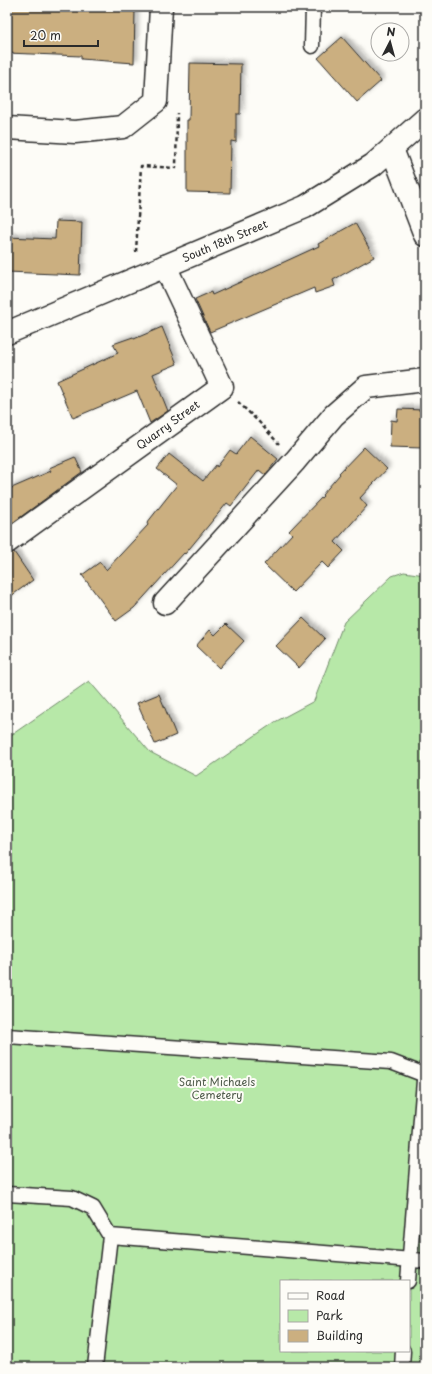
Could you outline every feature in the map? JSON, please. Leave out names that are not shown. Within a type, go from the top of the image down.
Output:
[{"type":"street","points":[[7,128],[75,132],[123,127],[156,101],[162,7]]},
{"type":"street","name":"South 18th Street","points":[[7,333],[305,207],[373,165],[425,119]]},
{"type":"street","points":[[392,149],[425,235]]},
{"type":"street","points":[[165,266],[222,387]]},
{"type":"street","points":[[165,603],[295,461],[334,415],[366,388],[425,380]]},
{"type":"street","name":"Quarry Street","points":[[7,542],[222,387]]},
{"type":"lane","points":[[312,46],[313,7]]},
{"type":"lane","points":[[7,1036],[391,1062],[424,1075]]},
{"type":"lane","points":[[408,1280],[425,1068]]},
{"type":"lane","points":[[7,1194],[72,1198],[93,1208],[110,1236],[94,1367]]},
{"type":"lane","points":[[110,1236],[425,1261]]},
{"type":"lane","points":[[402,1367],[403,1352]]},
{"type":"path","points":[[136,256],[141,166],[176,168],[177,106]]},
{"type":"path","points":[[222,387],[259,422],[295,461]]},
{"type":"green space","name":"Saint Michaels Cemetery","points":[[404,572],[425,575],[425,1367],[7,1367],[7,738],[89,681],[150,752],[196,776],[275,722],[314,701],[344,622],[392,576]]},
{"type":"building","points":[[7,7],[135,9],[134,63],[81,59],[81,56],[7,53]]},
{"type":"building","points":[[342,37],[381,81],[357,102],[318,58]]},
{"type":"building","points":[[190,63],[241,64],[240,114],[236,114],[236,142],[231,141],[230,193],[187,192],[187,120],[189,120]]},
{"type":"building","points":[[56,221],[82,222],[80,275],[7,272],[7,237],[55,239]]},
{"type":"building","points":[[355,223],[374,257],[333,280],[335,286],[315,293],[314,288],[210,332],[195,299],[211,292],[212,295],[319,246],[318,244]]},
{"type":"building","points":[[162,327],[177,364],[153,374],[168,411],[150,423],[137,391],[73,418],[57,381],[118,353],[113,344],[133,337],[134,339]]},
{"type":"building","points":[[398,409],[423,410],[422,448],[390,447],[391,420],[397,421]]},
{"type":"building","points":[[250,436],[278,459],[265,475],[259,470],[231,506],[227,503],[185,554],[184,553],[134,608],[116,621],[82,575],[100,562],[106,570],[148,525],[147,523],[177,485],[157,469],[169,454],[203,481],[216,465],[217,467],[230,450],[236,454]]},
{"type":"building","points":[[364,447],[387,469],[360,498],[367,506],[335,542],[344,551],[328,568],[322,562],[293,592],[264,564],[292,534],[289,531],[323,496],[322,495],[340,474],[339,473]]},
{"type":"building","points":[[75,457],[82,472],[7,527],[7,490],[51,471],[49,468]]},
{"type":"building","points":[[14,552],[33,580],[7,599],[7,554]]},
{"type":"building","points":[[303,618],[325,639],[299,668],[276,646]]},
{"type":"building","points":[[226,624],[244,641],[219,668],[196,646],[210,630],[215,635]]},
{"type":"building","points":[[159,694],[176,735],[155,744],[137,703]]}]
